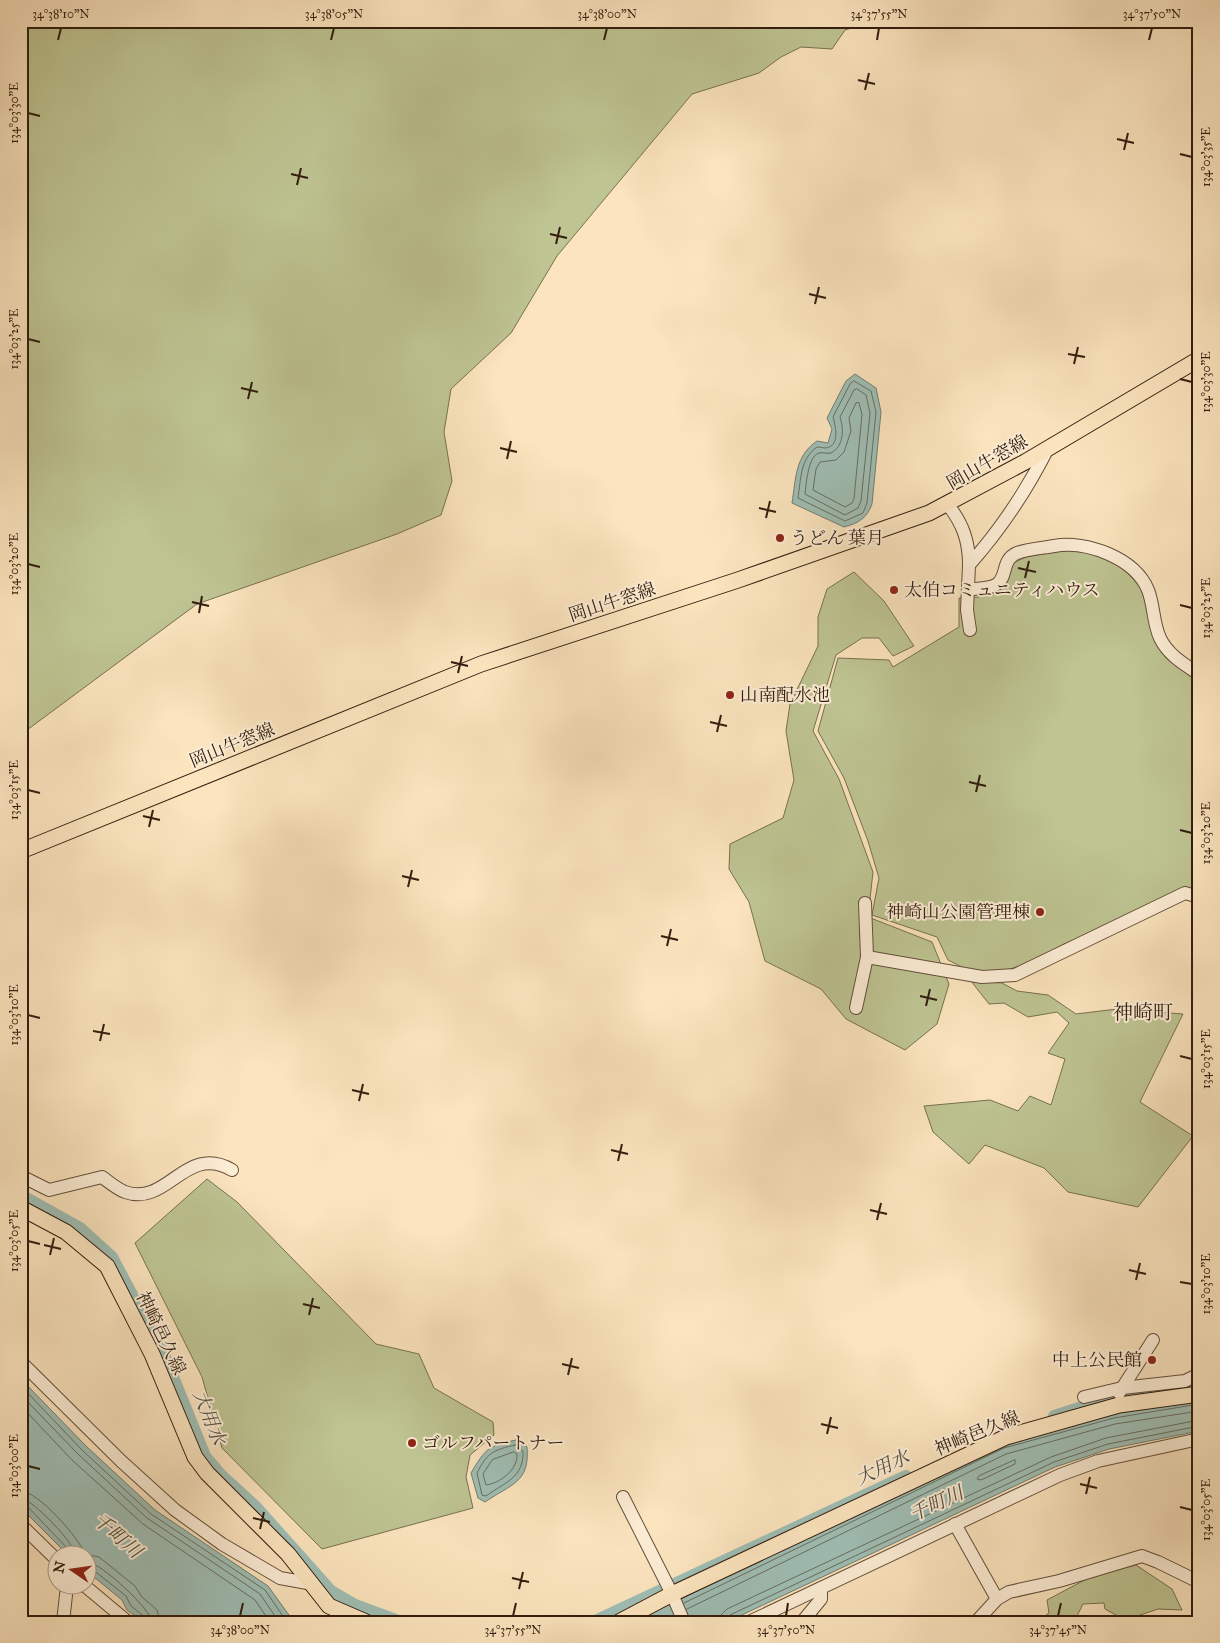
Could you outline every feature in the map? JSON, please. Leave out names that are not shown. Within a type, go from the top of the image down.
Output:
[{"type":"main road","name":"岡山牛窓線","points":[[21,851],[481,664],[738,580],[948,505],[1199,359]]},
{"type":"main road","name":"神崎邑久線","points":[[21,1208],[66,1232],[107,1266],[152,1354],[195,1457],[206,1473],[288,1554],[329,1606],[366,1622]]},
{"type":"main road","name":"神崎邑久線","points":[[619,1622],[671,1592],[1006,1437],[1120,1396],[1199,1394]]},
{"type":"street","points":[[969,565],[985,547],[1027,488],[1048,448]]},
{"type":"street","points":[[948,505],[959,520],[969,546],[968,590],[970,630]]},
{"type":"street","points":[[968,590],[996,585],[1001,580],[1006,563],[1016,553],[1063,545],[1086,545],[1107,554],[1135,572],[1147,589],[1160,638],[1172,655],[1199,674]]},
{"type":"street","points":[[867,957],[982,977],[1014,975],[1185,893],[1199,897]]},
{"type":"street","points":[[856,1008],[867,957],[865,903]]},
{"type":"street","points":[[21,1176],[49,1190],[102,1177],[125,1192],[142,1193],[160,1188],[193,1165],[209,1162],[221,1164],[232,1170]]},
{"type":"street","points":[[1120,1396],[1153,1340]]},
{"type":"street","points":[[21,1362],[121,1461],[175,1510],[222,1544],[280,1578],[313,1584]]},
{"type":"street","points":[[1084,1398],[1120,1396],[1185,1380],[1199,1374]]},
{"type":"street","points":[[749,1622],[1060,1475],[1098,1461],[1199,1439]]},
{"type":"street","points":[[623,1497],[684,1622]]},
{"type":"street","points":[[955,1524],[997,1598]]},
{"type":"street","points":[[21,1525],[48,1551]]},
{"type":"street","points":[[976,1622],[997,1598],[1009,1592],[1059,1581],[1142,1556],[1199,1582]]},
{"type":"street","points":[[802,1622],[821,1599],[820,1588]]},
{"type":"street","points":[[63,1622],[66,1596]]},
{"type":"street","points":[[97,1596],[128,1622]]},
{"type":"green space","points":[[21,21],[874,21],[845,30],[832,49],[801,47],[781,57],[759,73],[692,94],[557,256],[511,333],[451,389],[444,432],[452,481],[441,515],[397,534],[197,604],[21,736]]},
{"type":"green space","points":[[1065,550],[1099,554],[1122,566],[1145,593],[1153,636],[1166,658],[1199,683],[1199,893],[1123,920],[1064,944],[1031,962],[1004,971],[970,971],[948,960],[937,937],[872,915],[879,878],[868,841],[844,778],[818,731],[838,658],[889,660],[893,667],[959,627],[959,598],[979,597],[1004,585],[1011,564],[1026,557]]},
{"type":"green space","points":[[854,572],[884,601],[914,646],[893,656],[879,638],[862,638],[836,655],[813,731],[839,779],[873,872],[868,917],[932,942],[949,984],[937,1024],[905,1050],[846,1019],[821,989],[765,961],[749,902],[729,869],[730,844],[783,818],[794,780],[786,731],[790,704],[818,646],[818,617],[827,589]]},
{"type":"green space","points":[[971,981],[1002,983],[1017,991],[1048,995],[1076,1014],[1117,1009],[1183,1014],[1140,1102],[1193,1136],[1138,1207],[1068,1192],[1044,1168],[985,1145],[969,1164],[933,1132],[924,1106],[990,1100],[1018,1111],[1030,1096],[1051,1105],[1065,1059],[1048,1053],[1069,1023],[1057,1012],[1028,1017],[1004,1003],[989,1004]]},
{"type":"green space","name":"ゴルフパートナー","points":[[207,1179],[237,1202],[376,1344],[419,1354],[434,1388],[493,1422],[494,1435],[470,1455],[466,1477],[473,1508],[322,1549],[222,1448],[202,1377],[135,1243]]},
{"type":"green space","points":[[1136,1565],[1172,1589],[1182,1610],[1158,1609],[1125,1620],[1105,1609],[1104,1603],[1083,1604],[1074,1622],[1037,1622],[1049,1613],[1047,1600],[1094,1575]]},
{"type":"water","points":[[855,374],[876,388],[881,412],[872,504],[868,513],[862,519],[844,527],[792,503],[800,461],[817,441],[828,443],[832,429],[827,418],[846,381]]},
{"type":"water","name":"千町川","points":[[21,1379],[86,1446],[155,1510],[268,1586],[294,1622],[144,1622],[127,1610],[122,1600],[98,1580],[98,1546],[59,1546],[21,1508]]},
{"type":"water","name":"千町川","points":[[1199,1399],[1199,1431],[1109,1449],[1055,1467],[727,1622],[633,1622],[1002,1444],[1113,1413]]},
{"type":"water","points":[[516,1440],[527,1447],[527,1459],[522,1475],[511,1486],[485,1502],[478,1498],[471,1473],[476,1465],[484,1453],[493,1446]]},
{"type":"waterway","name":"大用水","points":[[21,1195],[80,1228],[112,1257],[165,1357],[205,1456],[221,1475],[256,1507],[331,1591],[355,1605],[401,1622]]},
{"type":"waterway","name":"大用水","points":[[1054,1416],[1118,1397],[1181,1388],[1199,1382]]},
{"type":"waterway","name":"大用水","points":[[593,1622],[906,1476]]},
{"type":"place","name":"うどん 葉月","points":[[780,538]]},
{"type":"place","name":"太伯コミュニティハウス","points":[[894,590]]},
{"type":"place","name":"山南配水池","points":[[730,695]]},
{"type":"place","name":"神崎山公園管理棟","points":[[1040,912]]},
{"type":"place","name":"中上公民館","points":[[1152,1360]]},
{"type":"place","name":"ゴルフパートナー","points":[[412,1443]]},
{"type":"district","name":"神崎町","points":[[1143,1012]]}]
